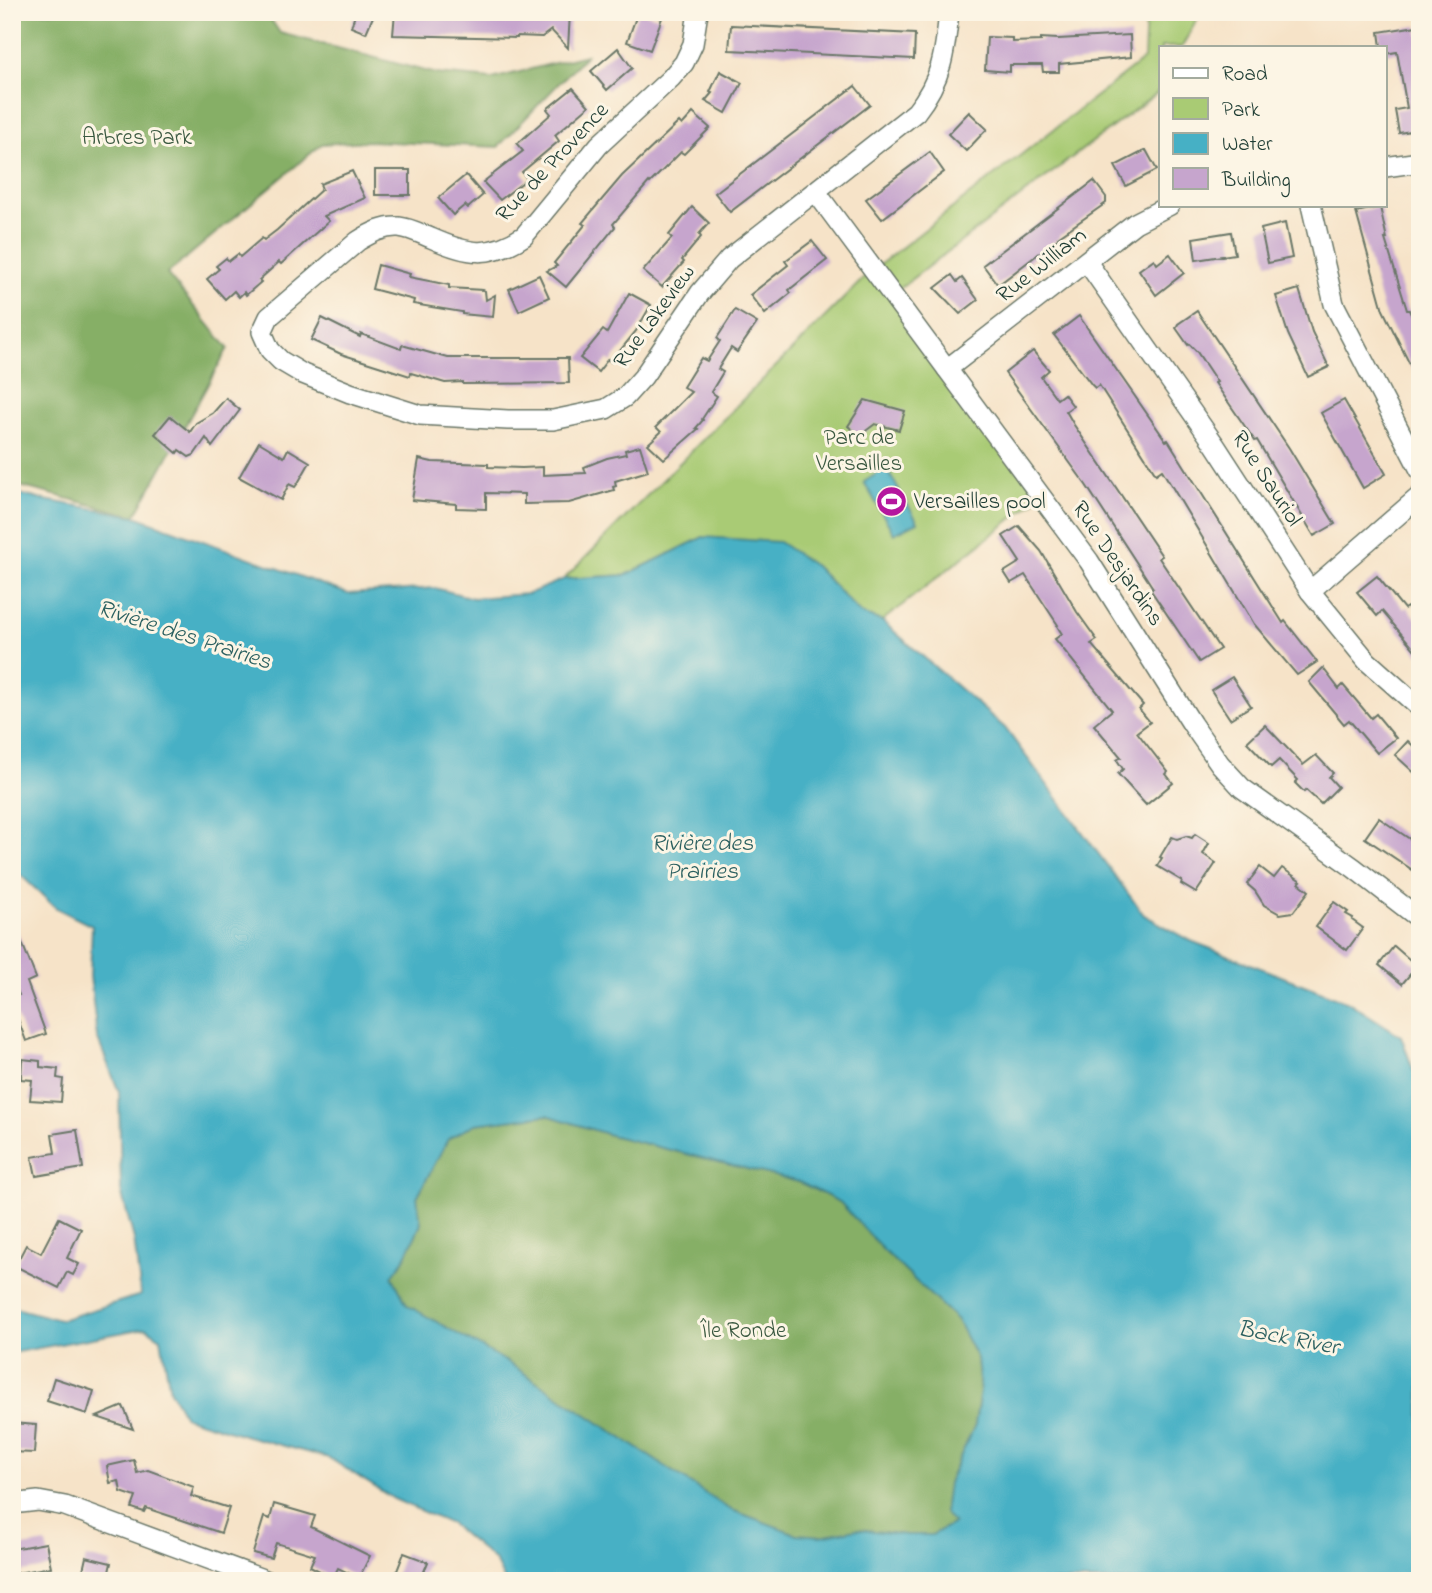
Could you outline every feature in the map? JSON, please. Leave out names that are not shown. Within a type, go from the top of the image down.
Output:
[{"type":"street","name":"Rue de Provence","points":[[262,332],[269,317],[286,301],[358,241],[373,232],[389,227],[401,227],[470,252],[488,252],[508,246],[524,236],[599,145],[684,63],[693,44],[698,12]]},
{"type":"street","name":"Rue Lakeview","points":[[262,332],[270,350],[281,361],[303,374],[350,393],[420,415],[553,420],[606,409],[625,397],[643,377],[700,293],[729,258],[916,112],[939,76],[949,12]]},
{"type":"street","points":[[1386,167],[1420,162]]},
{"type":"street","name":"Rue Desjardins","points":[[816,192],[1088,561],[1220,764],[1242,788],[1420,919]]},
{"type":"street","name":"Rue William","points":[[947,369],[1135,223],[1168,206]]},
{"type":"street","points":[[1311,206],[1334,304],[1420,470]]},
{"type":"street","name":"Rue Sauriol","points":[[1087,262],[1215,444],[1310,591],[1367,661],[1420,708]]},
{"type":"street","points":[[1310,591],[1420,496]]},
{"type":"street","points":[[12,1504],[37,1501],[65,1506],[225,1573],[268,1581]]},
{"type":"green space","name":"Arbres Park","points":[[12,12],[266,12],[280,33],[437,74],[492,79],[586,55],[498,147],[368,141],[322,144],[167,274],[228,348],[135,516],[12,484]]},
{"type":"green space","name":"Parc de Versailles","points":[[1146,12],[1201,12],[1183,46],[1159,46],[1157,93],[892,294],[1041,496],[882,621],[861,614],[815,566],[703,537],[626,575],[564,579],[869,273],[1144,59]]},
{"type":"green space","name":"Île Ronde","points":[[547,1115],[610,1135],[799,1182],[840,1202],[884,1251],[957,1320],[977,1358],[980,1391],[975,1425],[948,1483],[954,1523],[932,1535],[906,1535],[858,1529],[821,1536],[796,1534],[729,1509],[507,1362],[407,1305],[392,1276],[404,1260],[421,1224],[417,1197],[448,1139],[475,1124]]},
{"type":"water","name":"Versailles pool","points":[[886,468],[918,522],[894,534],[864,482]]},
{"type":"water","name":"Rivière des Prairies","points":[[12,492],[135,516],[348,594],[435,588],[473,598],[528,594],[564,579],[626,575],[703,537],[779,542],[815,566],[861,614],[882,621],[1005,728],[1144,915],[1191,941],[1348,1002],[1401,1036],[1414,1072],[1420,1075],[1420,1581],[505,1581],[495,1561],[451,1524],[394,1499],[329,1458],[185,1417],[170,1391],[161,1338],[146,1328],[12,1353],[12,1307],[60,1320],[141,1295],[134,1239],[121,1191],[119,1092],[97,1037],[90,976],[92,926],[56,908],[12,867]],"holes":[[[547,1115],[610,1135],[799,1182],[840,1202],[884,1251],[957,1320],[977,1358],[980,1391],[975,1425],[948,1483],[944,1513],[954,1523],[932,1535],[857,1529],[821,1536],[796,1534],[729,1509],[507,1362],[407,1305],[392,1276],[404,1260],[421,1224],[417,1197],[448,1139],[475,1124]]]},
{"type":"building","points":[[356,12],[375,12],[366,33],[351,27]]},
{"type":"building","points":[[395,12],[519,12],[552,15],[570,13],[568,48],[551,30],[542,37],[517,38],[393,35]]},
{"type":"building","points":[[638,12],[662,18],[650,50],[627,42]]},
{"type":"building","points":[[731,25],[915,34],[914,59],[729,50]]},
{"type":"building","points":[[1417,26],[1420,42],[1420,141],[1413,141],[1411,131],[1399,133],[1395,110],[1407,108],[1397,52],[1386,54],[1386,46],[1381,46],[1379,32]]},
{"type":"building","points":[[1130,35],[1131,57],[1059,64],[1059,72],[1043,72],[1042,65],[1010,65],[1010,72],[985,70],[987,37],[1012,38],[1012,42],[1041,41],[1041,38]]},
{"type":"building","points":[[618,48],[632,68],[607,90],[591,71]]},
{"type":"building","points":[[720,71],[742,83],[726,113],[705,101],[712,93],[710,92]]},
{"type":"building","points":[[855,86],[870,105],[730,212],[715,193]]},
{"type":"building","points":[[573,88],[589,106],[555,135],[559,141],[522,172],[527,179],[500,200],[483,182],[523,151],[517,144],[551,114],[547,109]]},
{"type":"building","points":[[969,112],[987,129],[966,151],[948,134]]},
{"type":"building","points":[[693,113],[710,128],[684,154],[681,152],[649,182],[613,224],[615,227],[566,287],[547,271],[557,266],[554,263],[585,225],[582,223],[622,176],[679,122],[682,125]]},
{"type":"building","points":[[1146,150],[1157,170],[1126,186],[1115,166]]},
{"type":"building","points":[[930,152],[944,172],[882,219],[866,199]]},
{"type":"building","points":[[375,170],[410,170],[410,195],[375,195]]},
{"type":"building","points":[[352,171],[365,198],[324,216],[329,221],[281,264],[279,262],[246,295],[244,292],[239,297],[234,291],[225,299],[207,279],[219,269],[216,266],[226,258],[229,261],[238,254],[240,257],[262,238],[264,240],[277,230],[322,189],[320,184]]},
{"type":"building","points":[[466,175],[483,195],[468,208],[465,205],[453,215],[438,198]]},
{"type":"building","points":[[1094,181],[1106,197],[1106,203],[998,285],[983,265]]},
{"type":"building","points":[[692,207],[709,223],[682,260],[684,262],[662,287],[643,271],[672,238],[669,235]]},
{"type":"building","points":[[1380,207],[1385,239],[1407,310],[1420,333],[1420,385],[1383,310],[1356,212]]},
{"type":"building","points":[[1285,223],[1292,258],[1268,263],[1261,229]]},
{"type":"building","points":[[1231,232],[1235,254],[1196,260],[1193,238]]},
{"type":"building","points":[[812,241],[827,260],[789,290],[791,293],[765,314],[750,295],[788,265],[785,261]]},
{"type":"building","points":[[1170,254],[1184,273],[1156,295],[1139,270],[1154,259],[1157,264]]},
{"type":"building","points":[[378,265],[410,274],[409,277],[449,285],[449,288],[483,290],[486,300],[495,295],[493,317],[413,304],[414,300],[372,289]]},
{"type":"building","points":[[539,275],[549,297],[519,311],[509,289]]},
{"type":"building","points":[[952,275],[957,282],[962,278],[978,300],[960,314],[935,288]]},
{"type":"building","points":[[1299,289],[1312,332],[1329,367],[1308,377],[1288,334],[1276,296]]},
{"type":"building","points":[[629,293],[651,305],[636,331],[611,362],[608,359],[598,372],[580,358],[603,330],[607,333]]},
{"type":"building","points":[[735,310],[757,323],[737,352],[731,348],[718,369],[723,372],[711,392],[717,396],[696,428],[698,429],[664,459],[648,444],[661,432],[656,427],[691,392],[683,387],[701,358],[707,361],[720,341],[717,338]]},
{"type":"building","points":[[1197,311],[1289,448],[1335,524],[1314,536],[1257,440],[1255,441],[1215,383],[1217,382],[1197,352],[1188,345],[1176,328]]},
{"type":"building","points":[[1079,316],[1166,441],[1168,440],[1283,623],[1285,621],[1317,662],[1297,675],[1254,624],[1162,470],[1156,474],[1099,385],[1095,388],[1092,385],[1054,335]]},
{"type":"building","points":[[322,318],[360,337],[361,334],[401,349],[402,345],[448,358],[568,358],[569,383],[463,384],[445,383],[411,373],[410,376],[341,354],[311,340]]},
{"type":"building","points":[[1033,351],[1049,370],[1041,377],[1057,399],[1064,394],[1073,406],[1066,411],[1074,425],[1162,556],[1159,558],[1220,649],[1199,662],[1086,485],[1005,373]]},
{"type":"building","points":[[226,398],[240,410],[212,447],[206,438],[194,455],[189,457],[179,450],[177,453],[155,434],[170,416],[190,432],[196,423],[213,413]]},
{"type":"building","points":[[865,400],[905,411],[899,430],[875,424],[859,436],[848,426]]},
{"type":"building","points":[[1344,400],[1386,474],[1363,488],[1321,413]]},
{"type":"building","points":[[259,442],[284,457],[288,449],[310,462],[295,487],[289,484],[281,500],[239,477]]},
{"type":"building","points":[[640,446],[648,471],[615,481],[614,490],[569,503],[524,504],[524,494],[486,493],[486,509],[456,508],[456,504],[412,500],[419,459],[488,464],[488,467],[543,467],[543,475],[586,473],[584,467],[626,454],[625,450]]},
{"type":"building","points":[[1019,526],[1041,551],[1097,640],[1091,644],[1143,705],[1139,709],[1150,722],[1137,732],[1168,772],[1166,774],[1173,783],[1146,805],[1118,774],[1123,769],[1117,760],[1121,757],[1094,725],[1112,710],[1055,639],[1062,634],[1058,625],[1025,575],[1011,583],[1004,572],[1020,562],[1003,536]]},
{"type":"building","points":[[1377,576],[1404,609],[1407,607],[1420,623],[1420,656],[1382,611],[1377,616],[1357,592]]},
{"type":"building","points":[[1323,668],[1339,689],[1343,685],[1371,718],[1376,714],[1396,738],[1377,753],[1349,720],[1344,724],[1309,682]]},
{"type":"building","points":[[1232,677],[1251,706],[1230,719],[1211,690]]},
{"type":"building","points":[[1265,725],[1303,765],[1316,755],[1333,773],[1329,777],[1338,787],[1321,804],[1295,783],[1298,780],[1279,760],[1271,767],[1247,742]]},
{"type":"building","points":[[1408,741],[1420,752],[1420,778],[1395,755]]},
{"type":"building","points":[[1379,818],[1420,846],[1420,875],[1365,838]]},
{"type":"building","points":[[1195,834],[1209,843],[1203,854],[1216,863],[1196,893],[1157,866],[1172,837],[1192,838]]},
{"type":"building","points":[[1260,867],[1274,878],[1282,868],[1301,881],[1299,883],[1309,891],[1293,912],[1280,914],[1264,905],[1247,884]]},
{"type":"building","points":[[1334,902],[1363,928],[1347,950],[1316,927]]},
{"type":"building","points":[[13,920],[36,978],[27,982],[46,1034],[26,1041],[12,1003],[12,998],[19,995],[12,979]]},
{"type":"building","points":[[1394,946],[1417,966],[1402,984],[1379,965]]},
{"type":"building","points":[[22,1059],[40,1061],[40,1067],[58,1069],[57,1078],[63,1079],[61,1102],[30,1100],[32,1080],[21,1079]]},
{"type":"building","points":[[77,1130],[83,1168],[36,1176],[32,1157],[55,1153],[52,1134]]},
{"type":"building","points":[[59,1218],[81,1229],[67,1258],[79,1264],[73,1275],[67,1272],[59,1288],[15,1266],[26,1245],[41,1253]]},
{"type":"building","points":[[54,1378],[94,1391],[87,1414],[47,1401]]},
{"type":"building","points":[[123,1406],[133,1429],[97,1417]]},
{"type":"building","points":[[12,1423],[36,1425],[34,1453],[12,1452]]},
{"type":"building","points":[[134,1460],[137,1473],[148,1470],[194,1487],[191,1496],[229,1508],[221,1533],[146,1508],[144,1512],[132,1508],[136,1497],[121,1492],[119,1481],[110,1483],[107,1466]]},
{"type":"building","points":[[274,1504],[315,1516],[311,1527],[370,1556],[359,1578],[338,1568],[333,1578],[310,1566],[315,1555],[276,1543],[271,1558],[253,1553],[264,1517],[270,1519]]},
{"type":"building","points":[[46,1543],[51,1567],[12,1574],[12,1549]]},
{"type":"building","points":[[404,1553],[428,1562],[420,1581],[393,1581]]},
{"type":"building","points":[[86,1557],[111,1563],[107,1581],[81,1579]]},
{"type":"place","name":"Versailles pool","points":[[891,502]]},
{"type":"water label","name":"Back River","points":[[1288,1339]]}]
